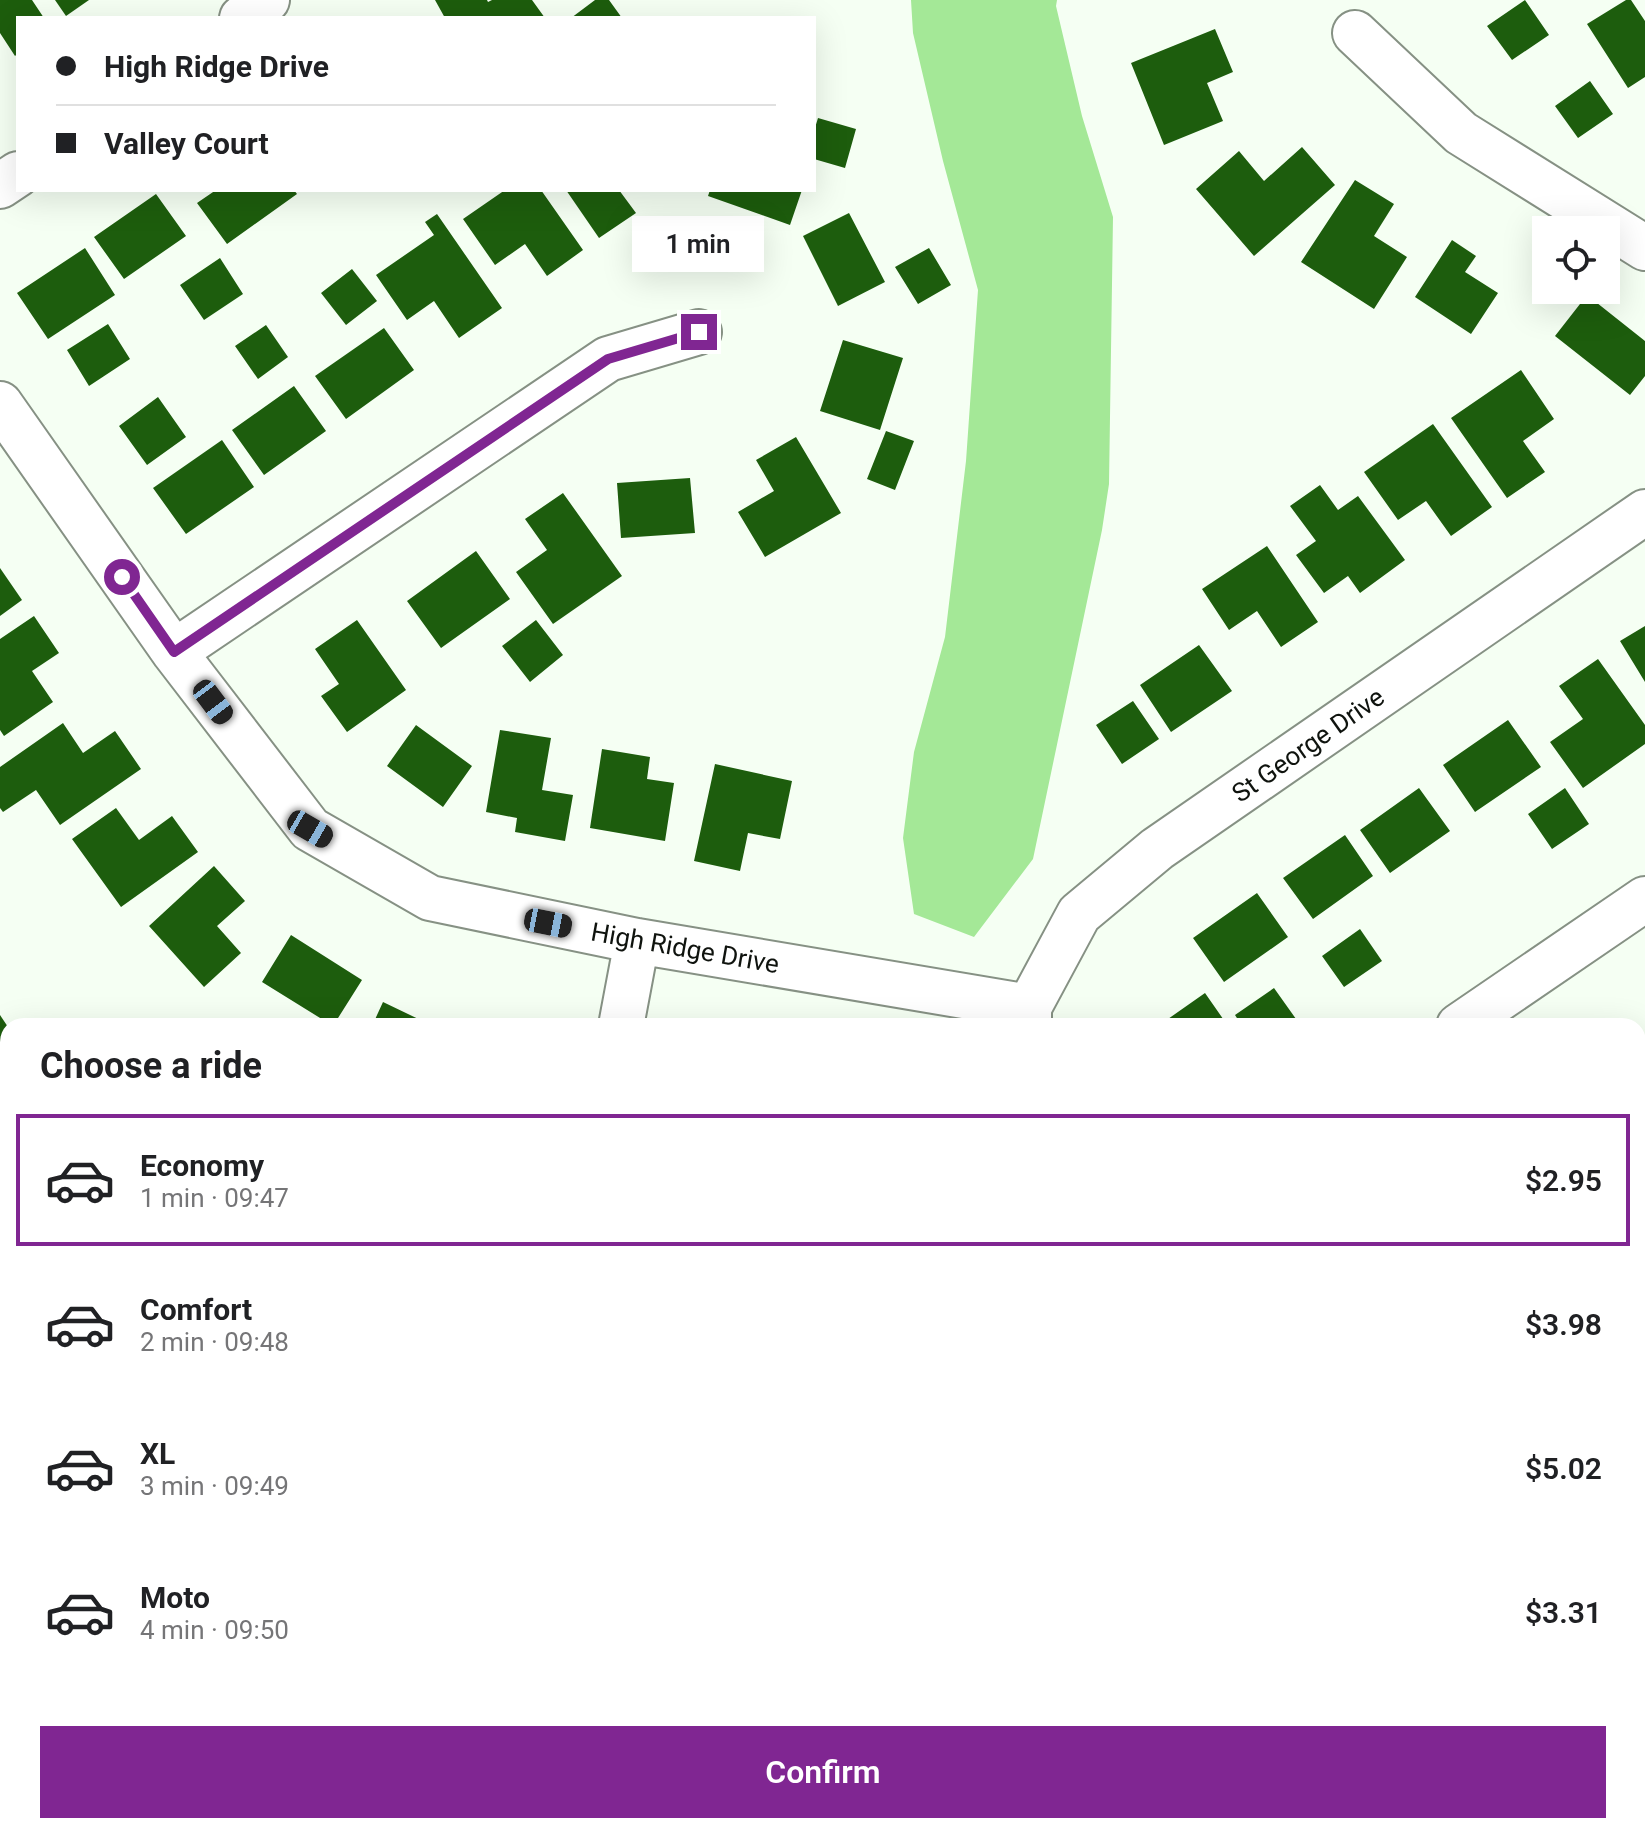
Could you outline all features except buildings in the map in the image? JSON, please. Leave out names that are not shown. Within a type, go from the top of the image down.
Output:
[{"type":"street","points":[[245,16],[267,0]]},
{"type":"street","points":[[1355,33],[1461,133],[1645,248]]},
{"type":"street","points":[[174,652],[608,359],[699,332]]},
{"type":"street","name":"High Ridge Drive","points":[[0,404],[174,652],[310,829],[430,898],[1029,1017]]},
{"type":"street","name":"St George Drive","points":[[1029,1017],[1079,914],[1157,849],[1645,512]]},
{"type":"street","points":[[1471,1018],[1645,899]]},
{"type":"street","points":[[623,1018],[637,941]]},
{"type":"shaded area","points":[[911,0],[1057,0],[1082,116],[1113,217],[1109,484],[1102,530],[1033,859],[974,937],[914,914],[903,838],[914,752],[945,637],[966,461],[978,290],[913,33]]},
{"type":"route","points":[[122,577],[174,652],[608,359],[699,332]]}]
